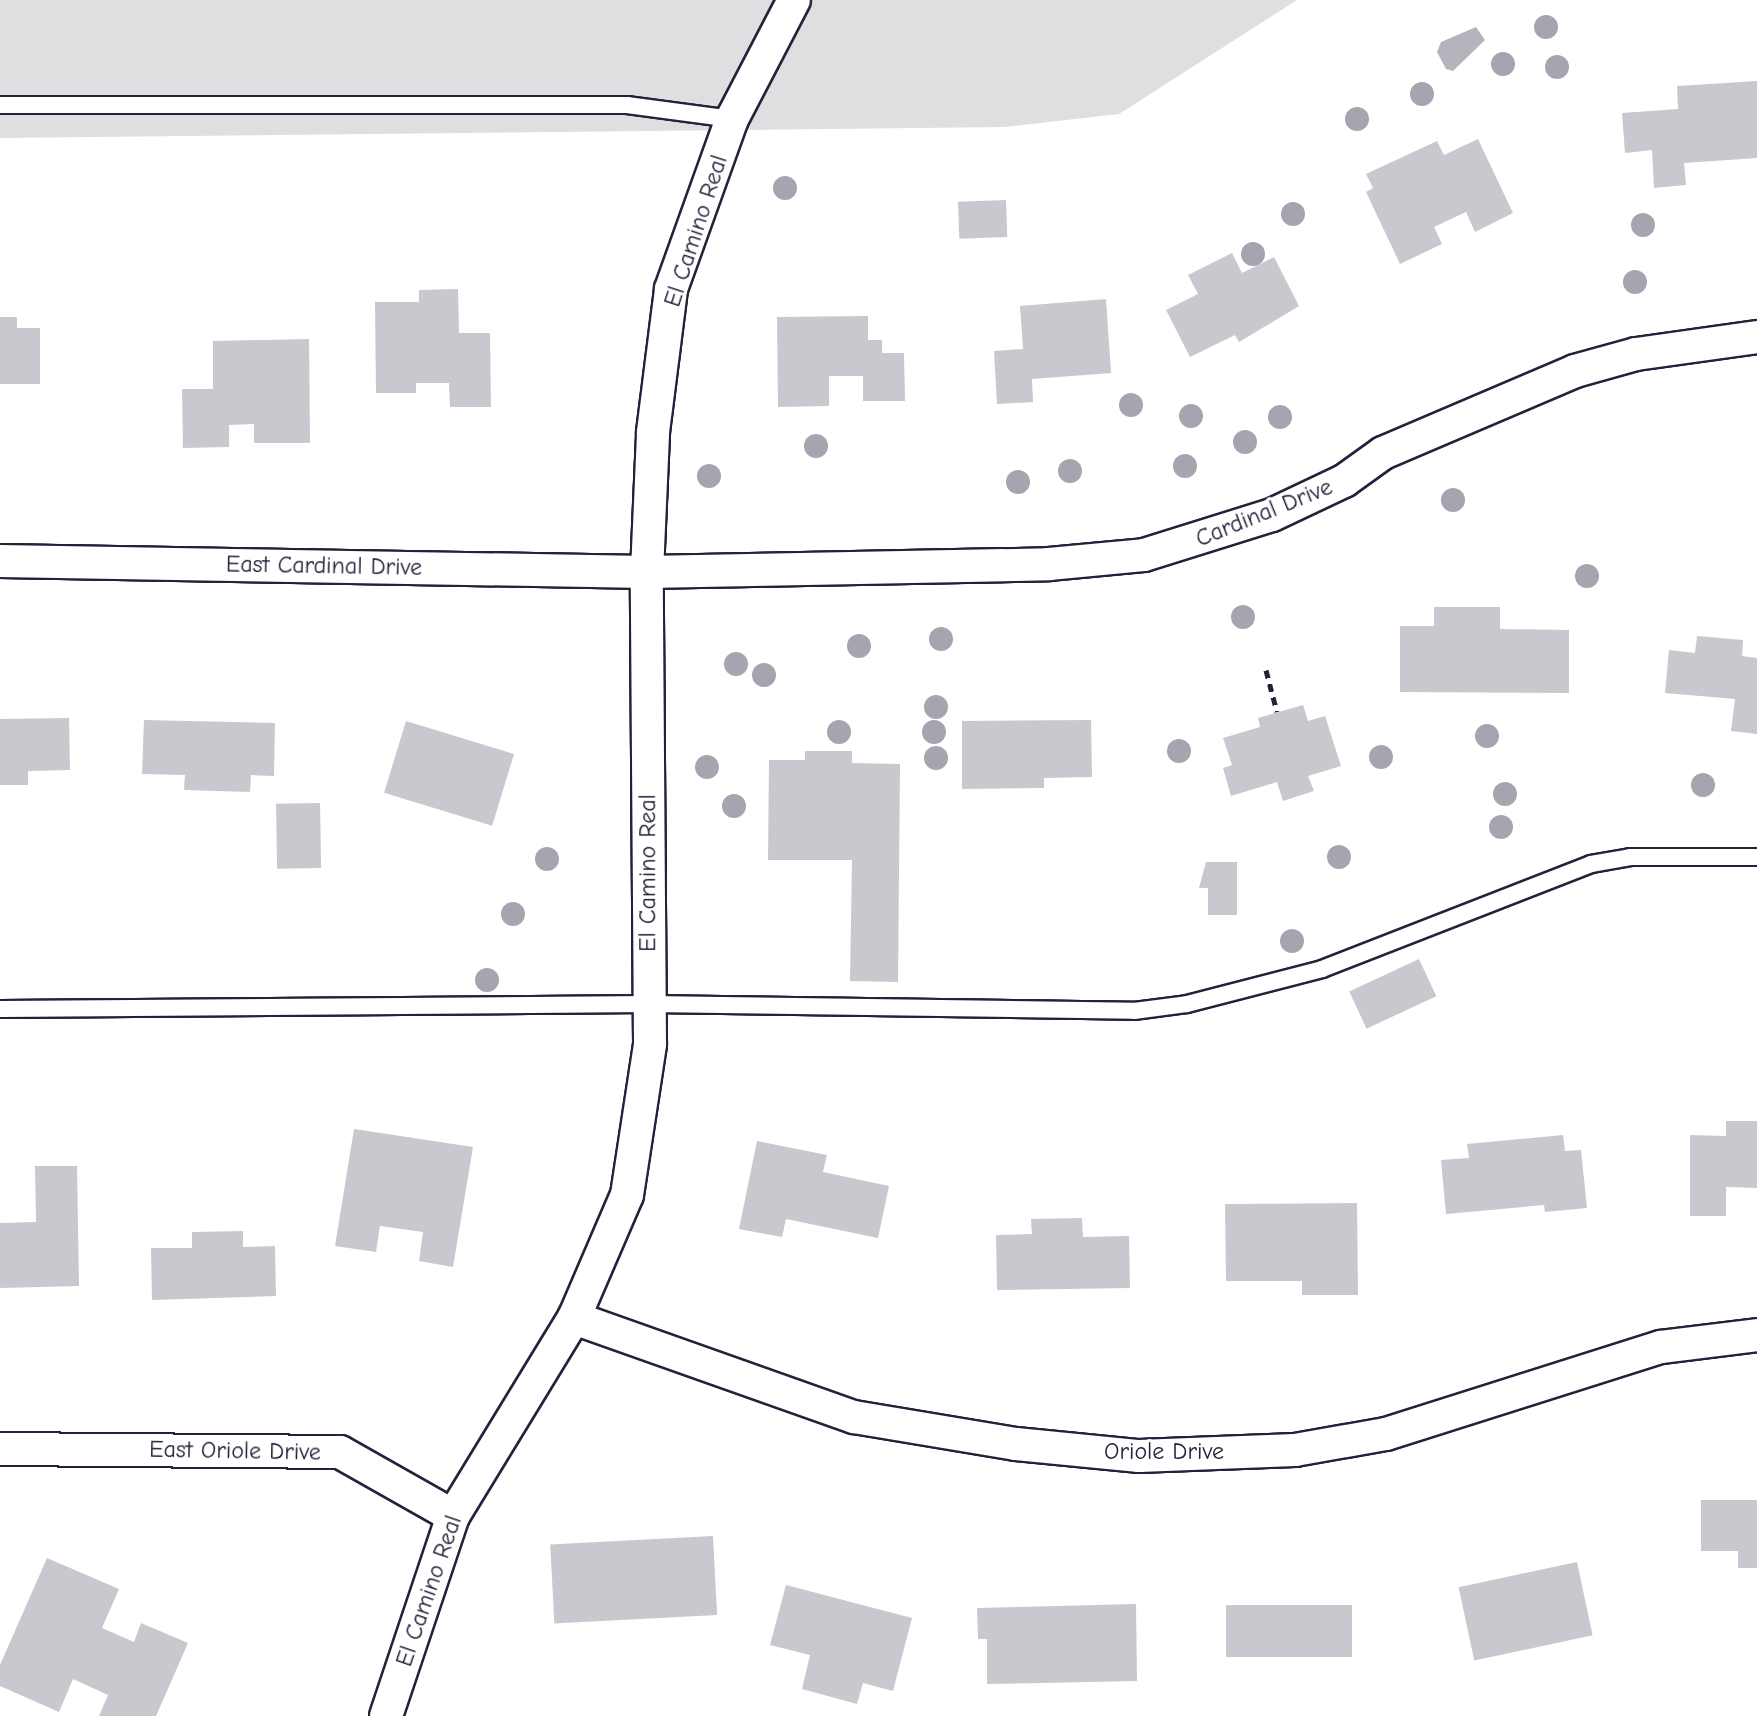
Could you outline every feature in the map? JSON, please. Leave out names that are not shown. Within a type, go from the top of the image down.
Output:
[{"type":"street","name":"El Camino Real","points":[[386,1716],[453,1516],[574,1318],[627,1195],[650,1044],[647,572],[653,432],[671,289],[732,119],[794,0]]},
{"type":"street","name":"Cardinal Drive","points":[[647,572],[1049,564],[1144,555],[1272,515],[1344,481],[1383,453],[1575,371],[1636,354],[1757,337]]},
{"type":"street","name":"East Cardinal Drive","points":[[0,561],[647,572]]},
{"type":"street","name":"Oriole Drive","points":[[574,1318],[854,1417],[1016,1444],[1139,1456],[1295,1450],[1386,1434],[1661,1347],[1757,1335]]},
{"type":"street","name":"East Oriole Drive","points":[[0,1449],[340,1452],[453,1516]]},
{"type":"lane","points":[[0,105],[455,109],[627,105],[732,119]]},
{"type":"lane","points":[[0,1009],[649,1004],[1134,1011],[1187,1004],[1322,969],[1591,864],[1630,857],[1757,857]]},
{"type":"path","points":[[1266,670],[1277,712]]},
{"type":"shaded area","points":[[0,0],[1297,0],[1119,114],[1005,127],[0,138]]},
{"type":"shaded area","points":[[1476,27],[1485,40],[1453,71],[1446,69],[1437,52],[1441,42]]},
{"type":"building","points":[[1757,81],[1757,158],[1684,163],[1686,185],[1654,188],[1652,150],[1625,153],[1622,113],[1678,109],[1677,86]]},
{"type":"building","points":[[1478,139],[1513,213],[1475,232],[1466,212],[1434,227],[1442,244],[1400,264],[1366,192],[1373,188],[1366,174],[1437,141],[1444,155]]},
{"type":"building","points":[[1006,200],[1007,237],[959,239],[958,202]]},
{"type":"building","points":[[1232,253],[1242,273],[1274,257],[1299,306],[1239,342],[1235,335],[1190,357],[1166,310],[1198,294],[1188,275]]},
{"type":"building","points":[[458,289],[459,333],[490,333],[491,407],[450,407],[449,383],[416,383],[416,393],[376,393],[375,302],[419,302],[419,290]]},
{"type":"building","points":[[1106,299],[1111,373],[1032,379],[1033,402],[997,404],[994,351],[1023,349],[1020,306]]},
{"type":"building","points":[[868,316],[868,340],[882,340],[882,353],[904,353],[905,401],[863,401],[863,376],[829,376],[829,406],[778,407],[777,317]]},
{"type":"building","points":[[0,317],[17,317],[17,328],[40,328],[40,384],[0,384]]},
{"type":"building","points":[[309,339],[310,443],[254,443],[254,424],[229,425],[229,447],[183,448],[182,389],[213,389],[213,341]]},
{"type":"building","points":[[1434,607],[1500,607],[1500,629],[1569,630],[1569,693],[1400,692],[1400,626],[1434,626]]},
{"type":"building","points":[[1697,636],[1743,640],[1742,656],[1757,658],[1757,734],[1731,731],[1735,699],[1665,693],[1669,650],[1695,653]]},
{"type":"building","points":[[1303,705],[1308,721],[1325,716],[1341,766],[1308,776],[1314,791],[1283,801],[1277,782],[1231,796],[1223,768],[1232,765],[1223,738],[1260,727],[1258,718]]},
{"type":"building","points":[[69,718],[70,770],[28,771],[28,785],[0,785],[0,719]]},
{"type":"building","points":[[144,720],[275,723],[274,776],[251,775],[250,792],[184,790],[185,775],[142,774]]},
{"type":"building","points":[[1091,720],[1092,777],[1044,778],[1044,788],[962,789],[962,721]]},
{"type":"building","points":[[406,721],[514,754],[492,826],[384,793]]},
{"type":"building","points":[[805,751],[852,751],[852,763],[900,764],[898,982],[850,981],[852,860],[768,860],[769,760],[805,760]]},
{"type":"building","points":[[320,803],[321,868],[277,869],[276,804]]},
{"type":"building","points":[[1206,862],[1237,862],[1237,915],[1208,915],[1208,888],[1199,888]]},
{"type":"building","points":[[1419,959],[1436,996],[1367,1029],[1349,992]]},
{"type":"building","points":[[1726,1121],[1757,1121],[1757,1188],[1726,1187],[1726,1216],[1690,1216],[1690,1135],[1726,1136]]},
{"type":"building","points":[[354,1129],[473,1147],[453,1267],[419,1261],[423,1232],[380,1226],[376,1252],[335,1246]]},
{"type":"building","points":[[1563,1135],[1565,1151],[1581,1150],[1587,1208],[1545,1212],[1544,1205],[1446,1214],[1441,1160],[1469,1158],[1467,1144]]},
{"type":"building","points":[[757,1141],[827,1155],[823,1172],[889,1186],[878,1238],[786,1219],[782,1237],[739,1229]]},
{"type":"building","points":[[35,1166],[77,1166],[79,1286],[0,1288],[0,1223],[36,1222]]},
{"type":"building","points":[[1357,1203],[1358,1295],[1302,1295],[1302,1281],[1226,1281],[1225,1204]]},
{"type":"building","points":[[1082,1218],[1083,1237],[1129,1236],[1130,1288],[997,1290],[996,1235],[1032,1234],[1031,1219]]},
{"type":"building","points":[[243,1231],[243,1247],[275,1246],[276,1296],[152,1300],[151,1248],[192,1248],[192,1232]]},
{"type":"building","points":[[1701,1500],[1757,1500],[1757,1568],[1738,1568],[1738,1551],[1701,1551]]},
{"type":"building","points":[[713,1536],[717,1615],[554,1623],[550,1545]]},
{"type":"building","points":[[47,1558],[119,1589],[102,1628],[134,1642],[141,1623],[188,1643],[156,1716],[99,1716],[108,1695],[73,1679],[59,1712],[0,1686],[0,1665]]},
{"type":"building","points":[[1577,1562],[1593,1635],[1474,1661],[1459,1587]]},
{"type":"building","points":[[786,1585],[912,1618],[893,1691],[863,1683],[857,1704],[802,1689],[810,1655],[770,1645]]},
{"type":"building","points":[[1136,1604],[1137,1681],[987,1684],[987,1639],[978,1639],[977,1608]]},
{"type":"building","points":[[1226,1605],[1352,1605],[1352,1657],[1226,1657]]}]
